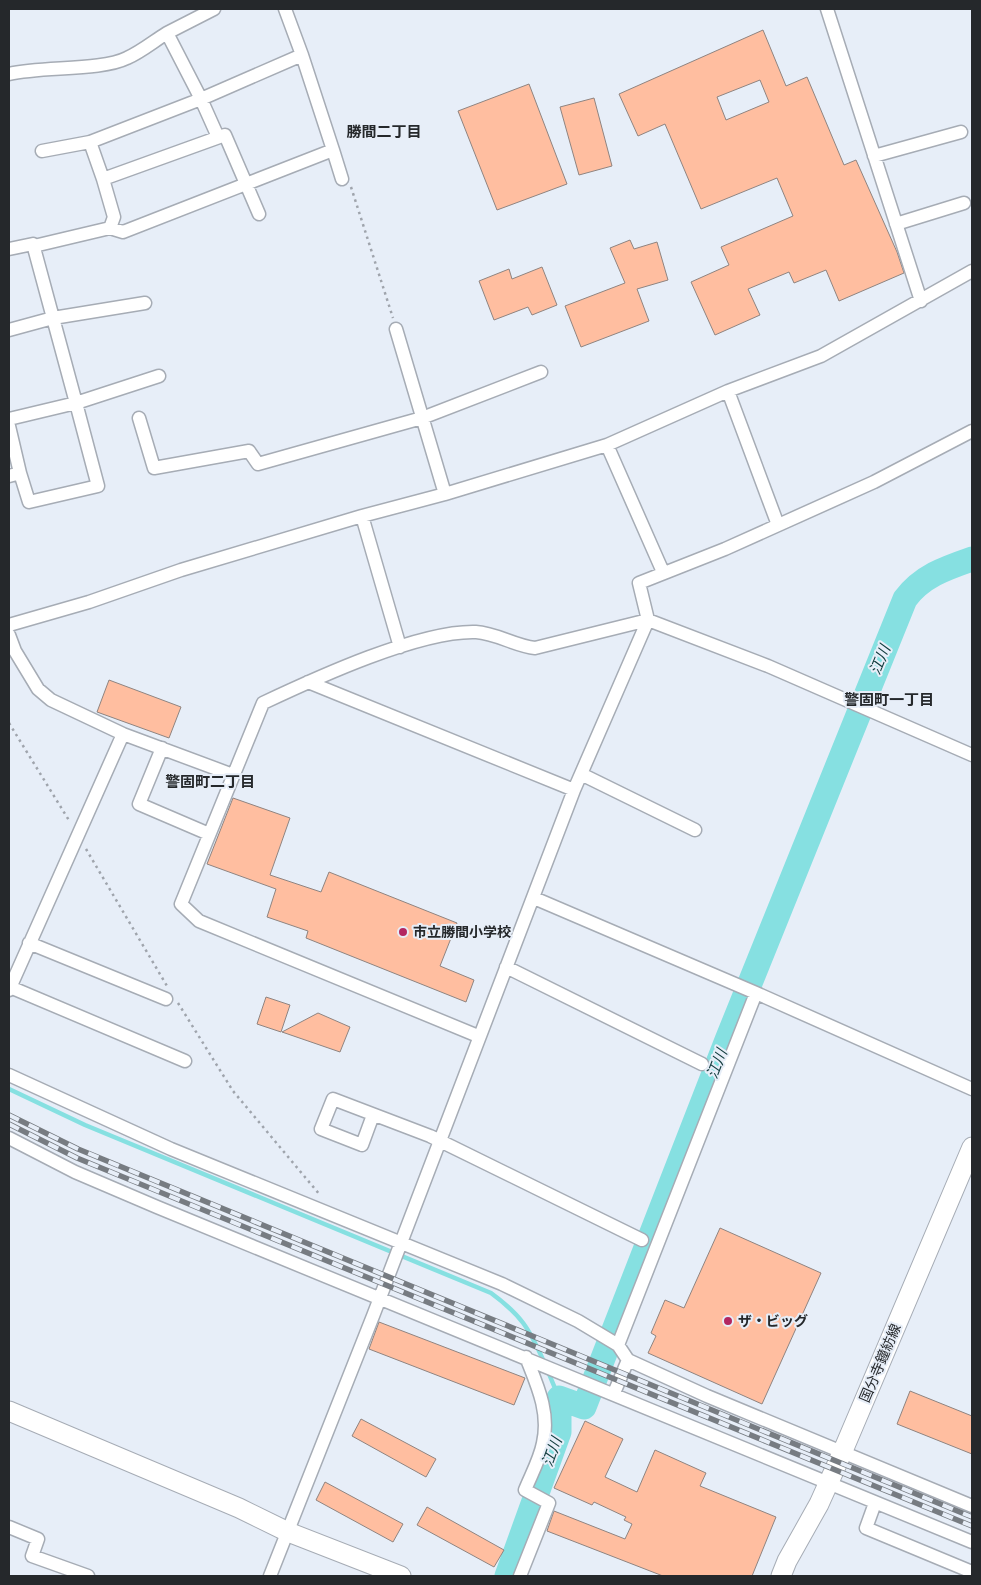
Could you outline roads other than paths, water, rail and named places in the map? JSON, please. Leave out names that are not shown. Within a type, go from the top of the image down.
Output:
[{"type":"street","points":[[9,74],[30,69],[96,65],[126,59],[167,33],[214,9]]},
{"type":"street","points":[[285,9],[342,179]]},
{"type":"street","points":[[827,9],[921,301]]},
{"type":"street","points":[[167,33],[218,137]]},
{"type":"street","points":[[42,151],[90,142],[201,99],[302,55]]},
{"type":"street","points":[[874,156],[961,132]]},
{"type":"street","points":[[104,179],[225,135],[260,214]]},
{"type":"street","points":[[90,142],[104,179],[114,217],[110,228]]},
{"type":"street","points":[[9,250],[110,228],[123,232],[333,150]]},
{"type":"street","points":[[896,224],[964,203]]},
{"type":"street","points":[[9,426],[14,475],[29,502],[98,486],[34,246]]},
{"type":"street","points":[[9,625],[88,602],[181,570],[362,516],[445,494],[607,444],[728,391],[821,356],[972,271]]},
{"type":"street","points":[[9,330],[53,318],[145,304]]},
{"type":"street","points":[[396,329],[445,494]]},
{"type":"street","points":[[139,418],[154,468],[249,451],[258,464],[422,418],[541,372]]},
{"type":"street","points":[[9,419],[76,403],[160,376]]},
{"type":"street","points":[[728,391],[778,526]]},
{"type":"street","points":[[270,1576],[440,1142],[478,1036],[534,898],[574,790],[648,620],[639,583],[778,526],[874,482],[972,431]]},
{"type":"street","points":[[607,444],[662,572]]},
{"type":"street","points":[[362,516],[400,647]]},
{"type":"street","points":[[478,1036],[199,921],[181,904],[263,703],[308,682],[400,647],[465,632],[479,632],[522,647],[535,648],[648,620],[768,666],[972,755]]},
{"type":"street","points":[[9,635],[15,651],[38,689],[51,700],[122,734],[233,774]]},
{"type":"street","points":[[308,682],[574,790]]},
{"type":"street","points":[[122,734],[9,988],[185,1061]]},
{"type":"street","points":[[162,748],[138,804],[209,834]]},
{"type":"street","points":[[581,774],[695,830]]},
{"type":"street","points":[[534,898],[756,993],[972,1089]]},
{"type":"street","points":[[29,943],[169,994]]},
{"type":"street","points":[[506,967],[702,1064]]},
{"type":"street","points":[[618,1345],[756,993]]},
{"type":"street","points":[[9,1074],[171,1149],[502,1284],[578,1321],[618,1345],[628,1360],[842,1453],[972,1506]]},
{"type":"street","points":[[373,1115],[430,1136],[642,1240]]},
{"type":"street","points":[[9,1138],[111,1188],[614,1393],[972,1542]]},
{"type":"street","name":"国分寺鐘紡線","points":[[781,1576],[842,1453],[972,1147]]},
{"type":"street","points":[[520,1576],[549,1503],[525,1490],[543,1444],[545,1422],[542,1395],[526,1357]]},
{"type":"street","points":[[614,1393],[628,1360]]},
{"type":"street","points":[[9,1411],[240,1508],[288,1532],[401,1576]]},
{"type":"street","points":[[875,1503],[866,1528],[972,1572]]},
{"type":"street","points":[[9,1527],[38,1539],[32,1556],[88,1576]]},
{"type":"waterway","name":"江川","points":[[507,1576],[559,1432],[559,1398],[584,1407],[727,1040],[905,599],[919,584],[935,574],[972,559]]},
{"type":"waterway","points":[[9,1089],[85,1125],[491,1293],[510,1308],[523,1323],[534,1340],[544,1362]]},
{"type":"waterway","points":[[547,1369],[559,1398]]},
{"type":"railway","points":[[9,1115],[78,1149],[972,1517]]},
{"type":"railway","points":[[9,1124],[77,1158],[972,1526]]},
{"type":"place","name":"市立勝間小学校","points":[[403,932]]},
{"type":"place","name":"ザ・ビッグ","points":[[728,1321]]},
{"type":"district","name":"勝間二丁目","points":[[384,132]]},
{"type":"district","name":"警固町一丁目","points":[[889,700]]},
{"type":"district","name":"警固町二丁目","points":[[210,782]]}]
